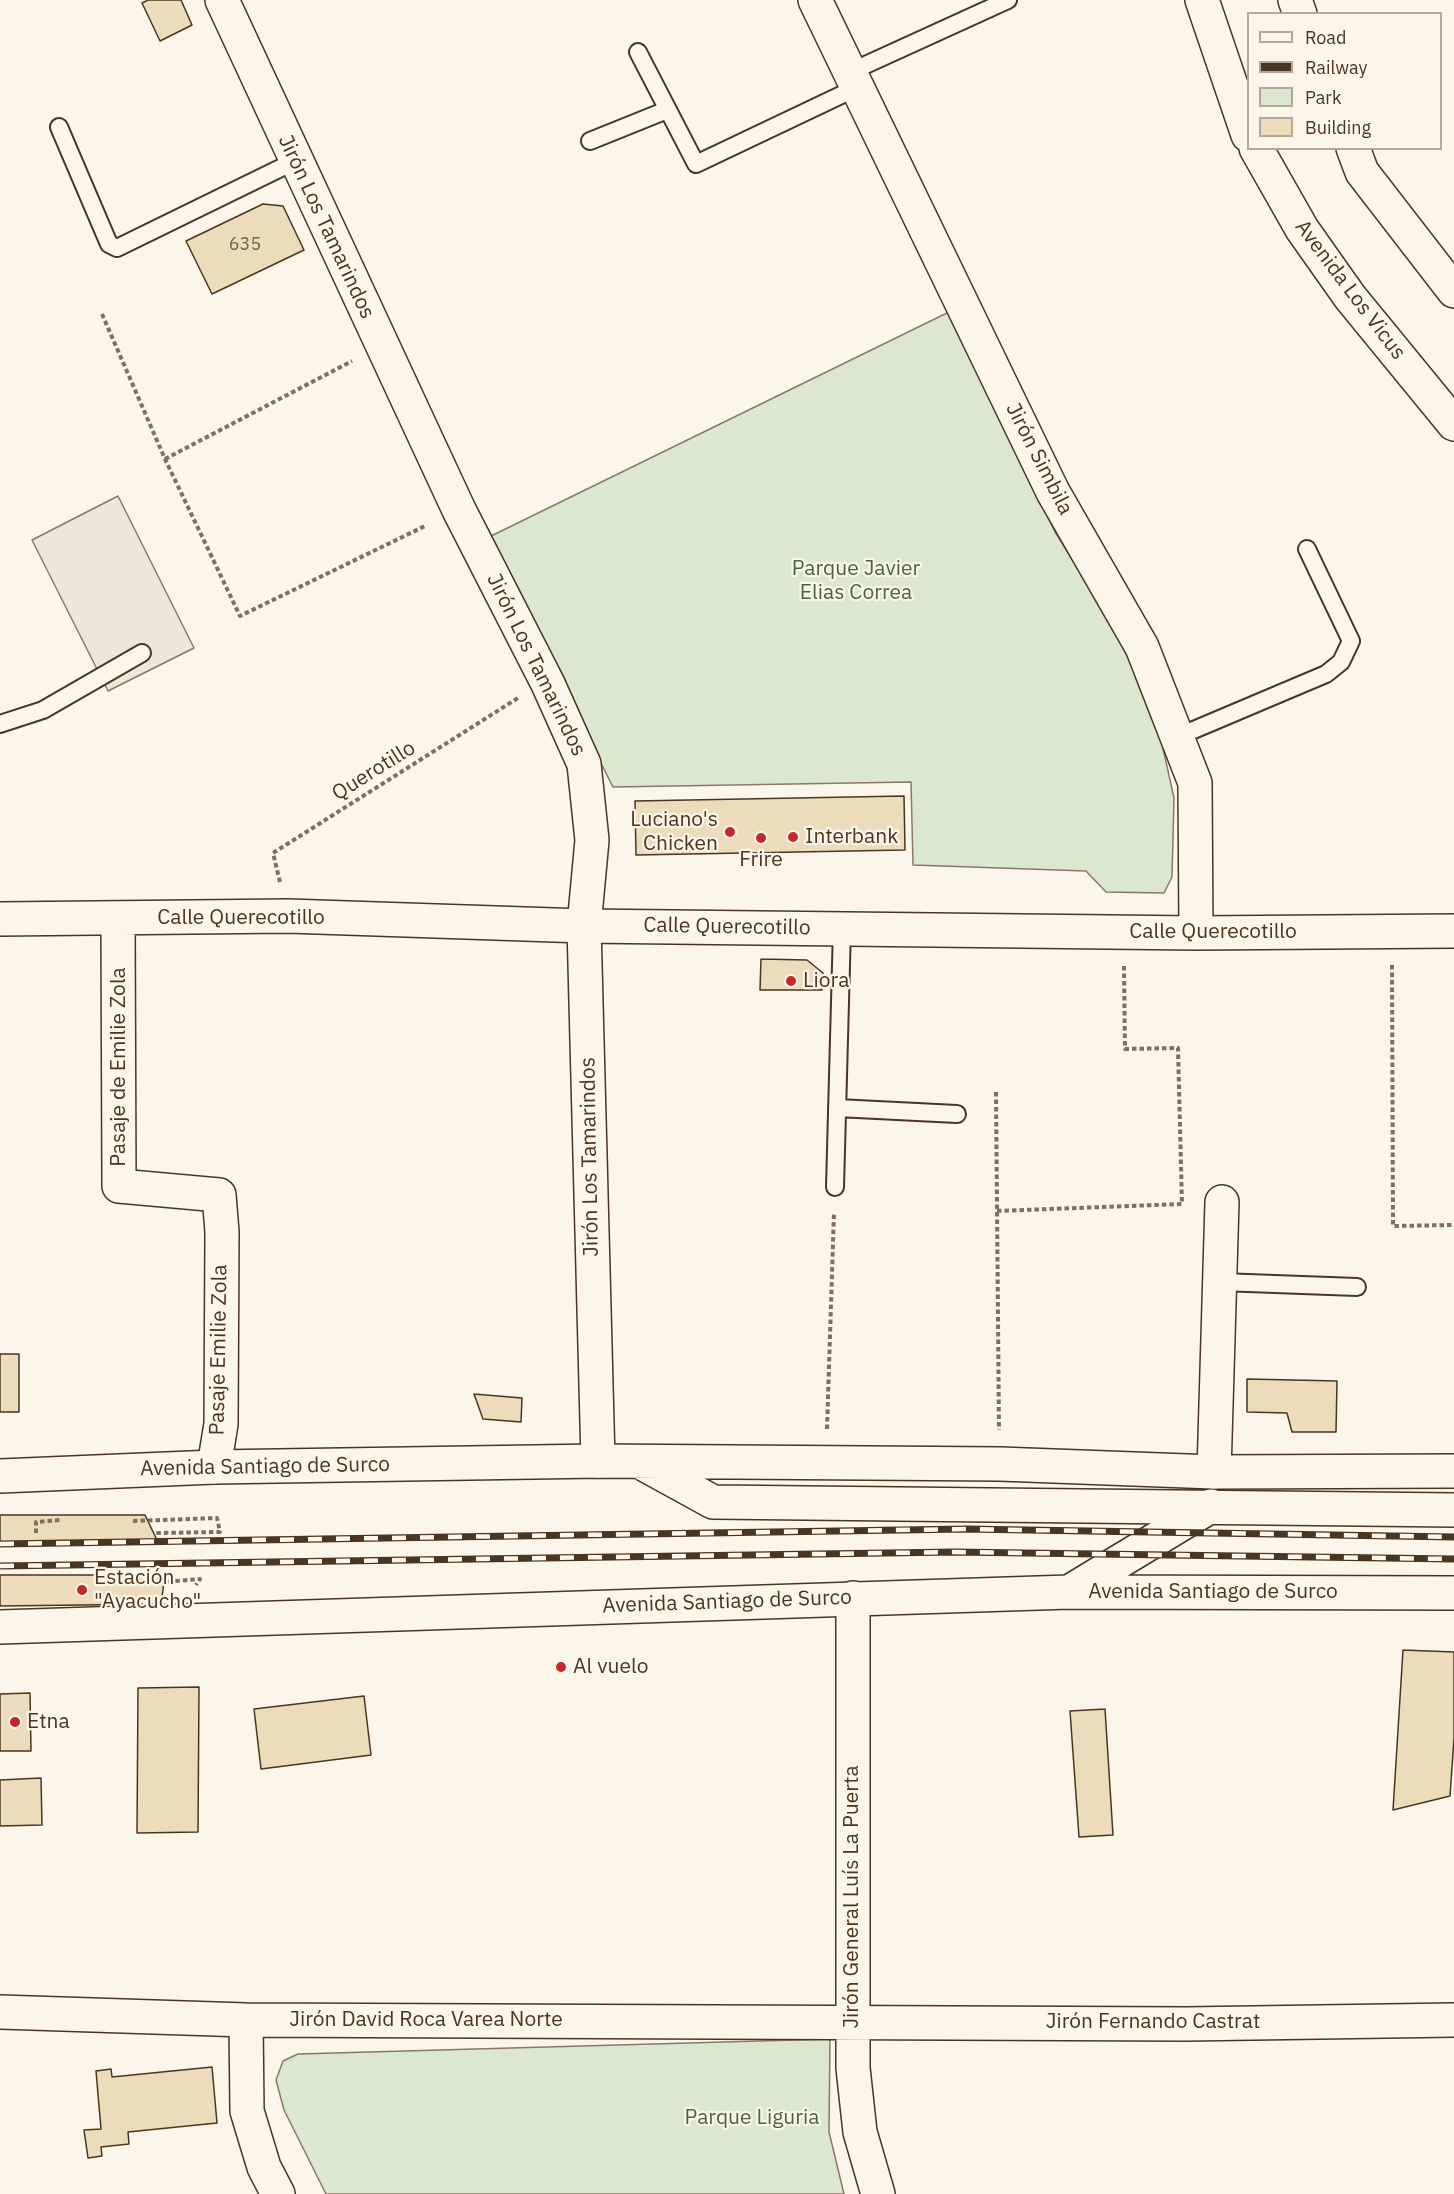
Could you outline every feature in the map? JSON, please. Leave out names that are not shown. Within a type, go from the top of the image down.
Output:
[{"type":"street","name":"Jirón Los Tamarindos","points":[[222,0],[459,510],[548,684],[584,764],[592,840],[584,926],[598,1461]]},
{"type":"street","name":"Jirón Simbila","points":[[815,0],[1053,492],[1142,646],[1194,783],[1196,933]]},
{"type":"street","points":[[1202,0],[1247,132]]},
{"type":"street","name":"Avenida Los Vicus","points":[[1257,150],[1302,229],[1343,287],[1454,424]]},
{"type":"street","points":[[1354,150],[1362,172],[1454,291]]},
{"type":"street","name":"Calle Querecotillo","points":[[0,919],[288,916],[584,926],[1196,933],[1454,931]]},
{"type":"street","name":"Pasaje de Emilie Zola","points":[[118,919],[119,1186],[219,1195],[222,1232]]},
{"type":"street","points":[[1069,1592],[1211,1506],[1222,1202]]},
{"type":"street","name":"Pasaje Emilie Zola","points":[[214,1467],[220,1424],[222,1232]]},
{"type":"street","name":"Avenida Santiago de Surco","points":[[0,1476],[214,1467],[598,1461],[1000,1464],[1214,1472],[1454,1471]]},
{"type":"street","name":"Avenida Santiago de Surco","points":[[637,1461],[713,1502],[1454,1510]]},
{"type":"street","name":"Avenida Santiago de Surco","points":[[0,1627],[1069,1592],[1454,1593]]},
{"type":"street","name":"Jirón General Luís La Puerta","points":[[853,1598],[853,2068],[860,2132],[878,2194]]},
{"type":"street","name":"Jirón David Roca Varea Norte","points":[[0,2012],[246,2020],[852,2020]]},
{"type":"street","points":[[246,2020],[247,2111],[264,2167],[278,2194]]},
{"type":"street","name":"Jirón Fernando Castrat","points":[[852,2020],[1186,2024],[1454,2020]]},
{"type":"lane","points":[[638,52],[696,165],[854,79],[1008,0]]},
{"type":"lane","points":[[590,141],[667,110]]},
{"type":"lane","points":[[59,128],[109,244],[117,248],[296,161]]},
{"type":"lane","points":[[1177,738],[1326,674],[1341,662],[1351,641],[1307,549]]},
{"type":"lane","points":[[0,724],[43,710],[142,653]]},
{"type":"lane","points":[[835,1187],[842,928]]},
{"type":"lane","points":[[837,1108],[957,1114]]},
{"type":"lane","points":[[1220,1282],[1357,1287]]},
{"type":"path","points":[[102,314],[165,459],[240,615],[459,510]]},
{"type":"path","points":[[165,459],[382,346]]},
{"type":"path","name":"Querotillo","points":[[288,916],[273,853],[519,698],[548,684]]},
{"type":"path","points":[[1392,931],[1393,1226],[1454,1225]]},
{"type":"path","points":[[1123,932],[1125,1049],[1178,1048],[1182,1204]]},
{"type":"path","points":[[996,1092],[1000,1464]]},
{"type":"path","points":[[826,1463],[835,1187]]},
{"type":"path","points":[[997,1211],[1222,1202]]},
{"type":"path","points":[[133,1521],[217,1518],[220,1532],[156,1533]]},
{"type":"path","points":[[36,1533],[36,1522],[60,1520]]},
{"type":"green space","name":"Parque Javier Elias Correa","points":[[951,311],[1055,532],[1118,632],[1160,735],[1174,798],[1172,877],[1164,893],[1106,892],[1086,871],[913,865],[911,782],[613,787],[487,538]]},
{"type":"green space","name":"Parque Liguria","points":[[830,2039],[829,2132],[844,2194],[326,2194],[284,2110],[276,2080],[283,2061],[298,2054]]},
{"type":"shaded area","points":[[118,496],[194,648],[108,691],[32,540]]},
{"type":"building","points":[[148,0],[181,0],[192,25],[160,41],[142,3]]},
{"type":"building","points":[[263,204],[283,206],[304,250],[212,294],[186,241]]},
{"type":"building","points":[[904,796],[905,850],[636,855],[635,801]]},
{"type":"building","name":"Liora","points":[[761,959],[807,960],[823,973],[822,990],[760,990]]},
{"type":"building","points":[[0,1354],[19,1354],[19,1412],[0,1412]]},
{"type":"building","points":[[1247,1379],[1337,1381],[1336,1432],[1292,1432],[1287,1413],[1247,1412]]},
{"type":"building","points":[[474,1394],[522,1398],[521,1422],[483,1419]]},
{"type":"building","name":"Estación \"Ayacucho\"","points":[[0,1515],[145,1515],[157,1540],[0,1542]]},
{"type":"building","name":"Estación \"Ayacucho\"","points":[[0,1575],[165,1575],[161,1604],[0,1606]]},
{"type":"building","points":[[1403,1650],[1454,1652],[1454,1738],[1450,1796],[1393,1810]]},
{"type":"building","points":[[199,1687],[198,1832],[137,1833],[138,1688]]},
{"type":"building","name":"Etna","points":[[30,1693],[31,1751],[0,1751],[0,1694]]},
{"type":"building","points":[[364,1696],[371,1755],[261,1769],[254,1709]]},
{"type":"building","points":[[1105,1709],[1113,1835],[1079,1837],[1070,1711]]},
{"type":"building","points":[[41,1778],[42,1825],[0,1826],[0,1780]]},
{"type":"building","points":[[212,2067],[217,2123],[128,2132],[129,2144],[101,2147],[102,2156],[88,2158],[84,2130],[101,2129],[96,2071],[111,2069],[112,2077]]},
{"type":"railway","points":[[0,1544],[966,1529],[1454,1537]]},
{"type":"railway","points":[[0,1566],[954,1552],[1454,1559]]},
{"type":"place","name":"Luciano's Chicken","points":[[730,832]]},
{"type":"place","name":"Interbank","points":[[793,837]]},
{"type":"place","name":"Frire","points":[[761,838]]},
{"type":"place","name":"Liora","points":[[791,981]]},
{"type":"place","name":"Estación \"Ayacucho\"","points":[[82,1590]]},
{"type":"place","name":"Al vuelo","points":[[561,1667]]},
{"type":"place","name":"Etna","points":[[15,1722]]}]
